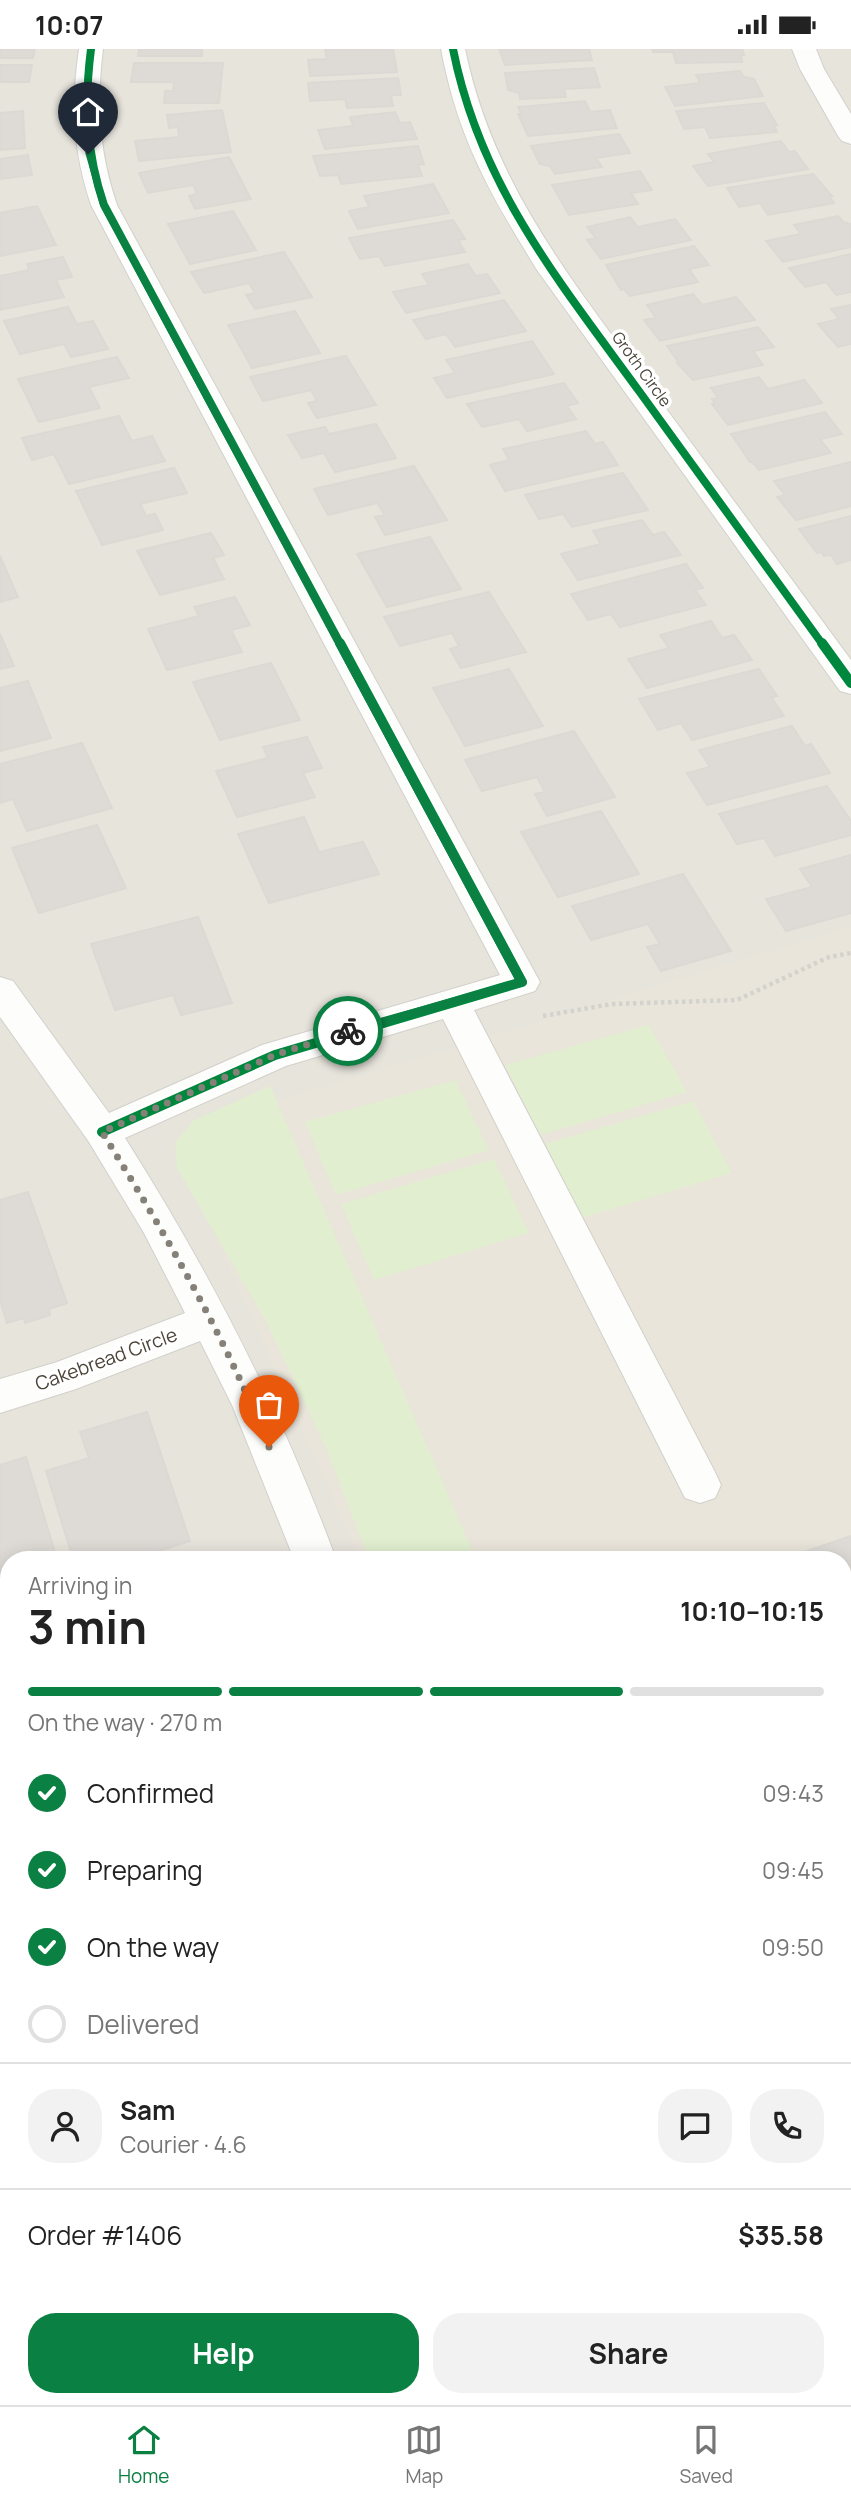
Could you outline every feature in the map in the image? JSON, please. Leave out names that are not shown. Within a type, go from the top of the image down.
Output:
[{"type":"street","points":[[91,49],[84,97],[84,137],[91,171],[104,205],[522,982],[275,1055],[102,1132]]},
{"type":"street","name":"Groth Circle","points":[[453,49],[461,89],[479,142],[505,197],[551,270],[851,684]]},
{"type":"street","points":[[804,49],[812,69],[851,136]]},
{"type":"street","points":[[0,990],[102,1132],[158,1222],[211,1320],[251,1402],[312,1551]]},
{"type":"street","points":[[452,1002],[700,1485]]},
{"type":"street","name":"Cakebread Circle","points":[[0,1396],[62,1377],[211,1320]]},
{"type":"path","points":[[539,1017],[612,1004],[737,1000],[829,957],[851,953]]},
{"type":"shaded area","points":[[0,49],[851,49],[851,1551],[0,1551]]},
{"type":"shaded area","points":[[851,927],[851,1551],[356,1551],[182,1161],[234,1114]]},
{"type":"green space","points":[[649,1025],[687,1092],[540,1135],[505,1065]]},
{"type":"green space","points":[[455,1080],[489,1150],[336,1195],[305,1122]]},
{"type":"green space","points":[[270,1086],[473,1551],[366,1551],[326,1448],[266,1321],[177,1168],[175,1143],[193,1121]]},
{"type":"green space","points":[[693,1101],[732,1173],[582,1218],[545,1144]]},
{"type":"green space","points":[[494,1159],[529,1233],[374,1280],[341,1204]]},
{"type":"building","points":[[0,49],[35,49],[33,58],[0,58]]},
{"type":"building","points":[[139,49],[202,49],[202,56],[138,56]]},
{"type":"building","points":[[325,49],[393,49],[397,72],[310,76],[308,60],[327,59]]},
{"type":"building","points":[[499,49],[589,49],[592,60],[505,65]]},
{"type":"building","points":[[652,49],[742,49],[744,55],[741,55],[742,62],[676,63],[673,52],[653,52]]},
{"type":"building","points":[[134,63],[223,63],[219,103],[164,103],[165,91],[173,91],[174,82],[131,82]]},
{"type":"building","points":[[0,65],[32,65],[29,82],[0,82]]},
{"type":"building","points":[[594,68],[600,87],[564,89],[566,97],[520,99],[519,93],[508,90],[505,73]]},
{"type":"building","points":[[740,71],[744,77],[754,79],[763,96],[675,106],[665,87],[700,83],[696,75]]},
{"type":"building","points":[[398,78],[401,95],[391,95],[393,106],[347,108],[345,99],[310,101],[308,83]]},
{"type":"building","points":[[585,101],[590,112],[610,110],[617,128],[528,136],[518,114],[521,114],[518,107]]},
{"type":"building","points":[[764,103],[777,125],[774,125],[777,132],[710,138],[705,127],[684,129],[676,111]]},
{"type":"building","points":[[222,110],[231,152],[139,161],[135,141],[179,137],[178,127],[169,128],[167,115]]},
{"type":"building","points":[[23,111],[25,148],[0,150],[0,113]]},
{"type":"building","points":[[395,112],[400,123],[410,122],[417,139],[325,149],[318,130],[353,126],[350,117]]},
{"type":"building","points":[[619,134],[630,153],[596,158],[602,167],[555,174],[550,166],[540,164],[531,146]]},
{"type":"building","points":[[781,141],[789,152],[795,151],[808,169],[708,186],[693,166],[714,162],[708,154]]},
{"type":"building","points":[[418,146],[424,164],[418,165],[422,176],[341,184],[338,175],[320,176],[313,156]]},
{"type":"building","points":[[28,155],[32,175],[0,179],[0,159]]},
{"type":"building","points":[[229,157],[251,199],[195,209],[189,196],[197,194],[193,185],[148,193],[139,173]]},
{"type":"building","points":[[640,171],[652,190],[631,193],[638,204],[569,215],[552,185]]},
{"type":"building","points":[[813,174],[832,196],[829,196],[834,203],[768,215],[760,203],[739,207],[727,188]]},
{"type":"building","points":[[433,184],[449,213],[358,229],[349,211],[369,207],[364,196]]},
{"type":"building","points":[[37,206],[56,245],[0,256],[0,213]]},
{"type":"building","points":[[233,211],[256,250],[190,264],[168,224]]},
{"type":"building","points":[[838,216],[843,222],[851,224],[851,247],[783,262],[766,241],[801,234],[794,225]]},
{"type":"building","points":[[630,217],[638,227],[675,219],[691,240],[601,259],[587,240],[596,238],[587,227]]},
{"type":"building","points":[[453,220],[465,239],[458,240],[465,252],[385,266],[379,256],[360,259],[349,238]]},
{"type":"building","points":[[694,246],[709,265],[689,269],[698,282],[630,296],[624,289],[621,290],[606,265]]},
{"type":"building","points":[[284,252],[312,297],[255,309],[246,295],[255,293],[249,283],[204,293],[191,272]]},
{"type":"building","points":[[851,254],[851,292],[836,295],[826,282],[805,287],[789,268]]},
{"type":"building","points":[[63,257],[72,277],[56,280],[64,297],[0,310],[0,276],[29,270],[27,264]]},
{"type":"building","points":[[468,264],[476,276],[487,274],[500,293],[406,313],[393,292],[429,285],[422,274]]},
{"type":"building","points":[[693,294],[702,305],[736,297],[755,320],[660,341],[644,320],[656,318],[647,305]]},
{"type":"building","points":[[504,300],[526,331],[455,347],[446,334],[426,339],[413,320]]},
{"type":"building","points":[[851,305],[851,344],[838,347],[818,324],[839,319],[831,309]]},
{"type":"building","points":[[68,307],[77,324],[93,321],[108,349],[71,357],[64,344],[20,354],[4,321]]},
{"type":"building","points":[[295,311],[320,353],[252,368],[228,325]]},
{"type":"building","points":[[758,327],[774,347],[753,351],[763,365],[693,380],[677,363],[667,346]]},
{"type":"building","points":[[532,341],[554,374],[447,398],[434,378],[455,373],[446,360]]},
{"type":"building","points":[[346,356],[376,405],[317,418],[308,403],[317,401],[311,390],[263,401],[250,377]]},
{"type":"building","points":[[117,357],[129,378],[89,387],[100,408],[39,422],[18,379]]},
{"type":"building","points":[[759,377],[768,389],[804,380],[822,403],[728,425],[712,404],[715,403],[712,399],[718,398],[711,388]]},
{"type":"building","points":[[564,383],[578,403],[567,406],[576,419],[527,431],[519,419],[482,427],[467,404]]},
{"type":"building","points":[[825,412],[842,434],[820,439],[831,453],[759,470],[750,462],[731,434]]},
{"type":"building","points":[[119,416],[132,441],[152,436],[165,461],[69,484],[54,454],[32,460],[22,438]]},
{"type":"building","points":[[376,424],[396,458],[335,472],[324,453],[302,458],[288,435],[325,427],[329,434]]},
{"type":"building","points":[[586,431],[595,444],[603,442],[618,465],[505,491],[490,465],[509,460],[503,449]]},
{"type":"building","points":[[851,462],[851,506],[796,520],[777,497],[785,495],[774,481]]},
{"type":"building","points":[[414,466],[447,520],[385,535],[375,517],[385,515],[377,503],[328,515],[314,489]]},
{"type":"building","points":[[174,468],[187,493],[140,504],[146,516],[155,514],[163,530],[102,545],[76,491]]},
{"type":"building","points":[[623,473],[648,510],[572,527],[563,514],[539,519],[525,495]]},
{"type":"building","points":[[851,516],[851,560],[837,564],[831,555],[817,553],[799,529]]},
{"type":"building","points":[[642,520],[653,535],[664,532],[681,555],[578,580],[561,554],[601,544],[593,531]]},
{"type":"building","points":[[211,533],[224,555],[213,558],[224,579],[160,595],[137,551]]},
{"type":"building","points":[[430,537],[461,589],[387,607],[357,554]]},
{"type":"building","points":[[0,556],[18,597],[0,602]]},
{"type":"building","points":[[686,564],[703,588],[695,590],[706,605],[620,627],[611,614],[588,620],[571,594]]},
{"type":"building","points":[[489,592],[526,652],[461,668],[450,649],[459,646],[452,633],[400,646],[384,617]]},
{"type":"building","points":[[235,597],[250,625],[231,630],[242,652],[167,670],[148,629],[199,616],[194,607]]},
{"type":"building","points":[[711,621],[722,638],[734,635],[752,660],[647,688],[628,659],[669,648],[660,635]]},
{"type":"building","points":[[0,634],[14,666],[0,669]]},
{"type":"building","points":[[271,663],[300,720],[220,740],[193,682]]},
{"type":"building","points":[[509,669],[543,726],[465,746],[433,688]]},
{"type":"building","points":[[759,669],[777,696],[771,697],[784,716],[692,740],[681,723],[658,730],[639,699]]},
{"type":"building","points":[[28,681],[51,738],[0,751],[0,688]]},
{"type":"building","points":[[792,726],[805,746],[811,744],[830,773],[707,805],[687,773],[710,767],[699,750]]},
{"type":"building","points":[[574,731],[615,797],[547,816],[535,794],[545,792],[537,777],[482,791],[465,760]]},
{"type":"building","points":[[307,737],[322,768],[303,773],[315,797],[237,817],[216,771],[268,758],[263,747]]},
{"type":"building","points":[[82,743],[112,808],[27,831],[13,799],[0,803],[0,764]]},
{"type":"building","points":[[827,786],[851,821],[851,835],[775,856],[764,838],[737,844],[719,814]]},
{"type":"building","points":[[601,811],[639,874],[558,897],[521,832]]},
{"type":"building","points":[[304,817],[319,852],[363,842],[379,874],[269,903],[238,834]]},
{"type":"building","points":[[97,825],[126,888],[39,913],[12,848]]},
{"type":"building","points":[[851,855],[851,913],[786,931],[766,899],[812,887],[800,869]]},
{"type":"building","points":[[683,874],[731,951],[661,971],[647,947],[660,944],[648,924],[591,940],[572,906]]},
{"type":"building","points":[[198,917],[232,1003],[181,1015],[173,995],[115,1010],[91,944]]},
{"type":"building","points":[[28,1192],[67,1303],[49,1309],[50,1315],[25,1323],[24,1318],[7,1323],[0,1300],[0,1200]]},
{"type":"building","points":[[147,1412],[190,1541],[158,1551],[71,1551],[46,1471],[89,1458],[80,1432]]},
{"type":"building","points":[[26,1457],[55,1551],[0,1551],[0,1465]]},
{"type":"building","points":[[851,1536],[851,1551],[807,1551]]},
{"type":"cycle path","points":[[91,49],[86,92],[86,128],[91,164],[104,205],[522,982],[275,1055],[102,1132]]},
{"type":"cycle path","points":[[453,49],[461,89],[479,142],[505,197],[551,270],[851,683]]},
{"type":"way so far","points":[[269,1447],[251,1402],[211,1320],[158,1222],[102,1132],[275,1055],[348,1031]]},
{"type":"route","points":[[88,154],[91,171],[104,205],[522,982],[348,1031]]}]
